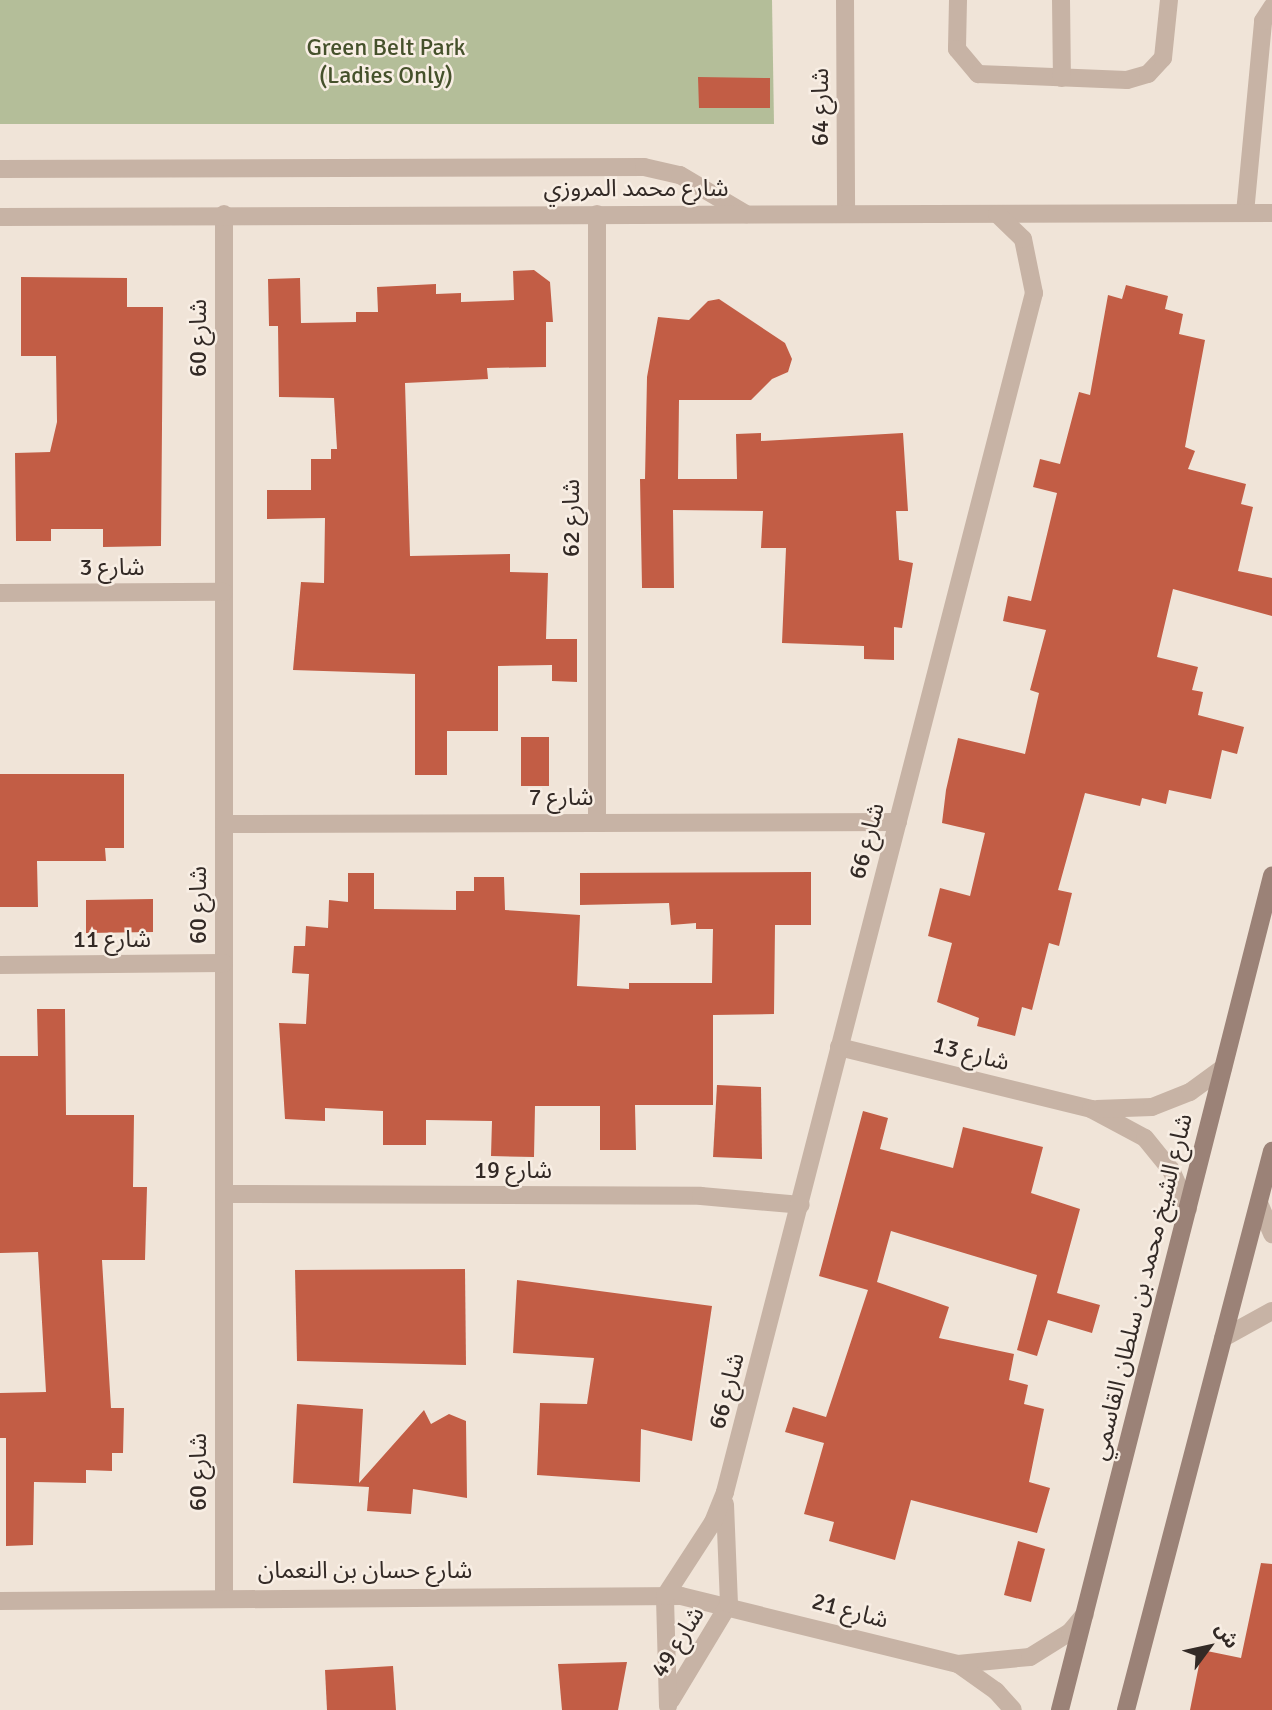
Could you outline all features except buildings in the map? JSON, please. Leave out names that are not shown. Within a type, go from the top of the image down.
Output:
[{"type":"main road","name":"شارع الشيخ محمد بن سلطان القاسمي","points":[[1060,1710],[1272,876]]},
{"type":"main road","points":[[1126,1710],[1272,1151]]},
{"type":"street","name":"شارع 64","points":[[845,0],[846,214]]},
{"type":"street","points":[[958,0],[957,49],[971,70],[986,76],[1127,80],[1148,74],[1167,47],[1169,0]]},
{"type":"street","points":[[1061,0],[1062,78]]},
{"type":"street","points":[[1245,213],[1263,21],[1272,7]]},
{"type":"street","points":[[0,169],[644,167],[680,175],[746,214]]},
{"type":"street","name":"شارع محمد المروزي","points":[[0,217],[224,214],[1272,213]]},
{"type":"street","name":"شارع 60","points":[[224,214],[224,1596]]},
{"type":"street","name":"شارع 62","points":[[597,214],[597,822]]},
{"type":"street","name":"شارع 66","points":[[665,1596],[713,1522],[725,1492],[801,1206],[839,1047],[1034,293],[1023,239],[997,214]]},
{"type":"street","name":"شارع 3","points":[[0,593],[223,592]]},
{"type":"street","name":"شارع 7","points":[[224,824],[898,822]]},
{"type":"street","name":"شارع 11","points":[[0,965],[224,963]]},
{"type":"street","name":"شارع 13","points":[[839,1047],[1091,1109],[1145,1138],[1171,1170],[1188,1208]]},
{"type":"street","name":"شارع 13","points":[[1091,1109],[1152,1107],[1190,1092],[1223,1068]]},
{"type":"street","name":"شارع 19","points":[[224,1194],[713,1196],[801,1206]]},
{"type":"street","points":[[1259,1203],[1272,1234]]},
{"type":"street","points":[[1223,1338],[1272,1311]]},
{"type":"street","name":"شارع 66","points":[[725,1492],[729,1604]]},
{"type":"street","name":"شارع حسان بن النعمان","points":[[0,1601],[224,1596],[665,1596],[729,1604]]},
{"type":"street","name":"شارع 49","points":[[665,1596],[668,1708]]},
{"type":"street","name":"شارع 21","points":[[729,1604],[958,1664],[996,1690],[1013,1710]]},
{"type":"street","name":"شارع 49","points":[[668,1708],[729,1604]]},
{"type":"street","name":"شارع 21","points":[[958,1664],[1030,1657],[1070,1632],[1085,1614]]},
{"type":"green space","name":"Green Belt Park (Ladies Only)","points":[[0,0],[772,0],[774,124],[0,124]]}]
